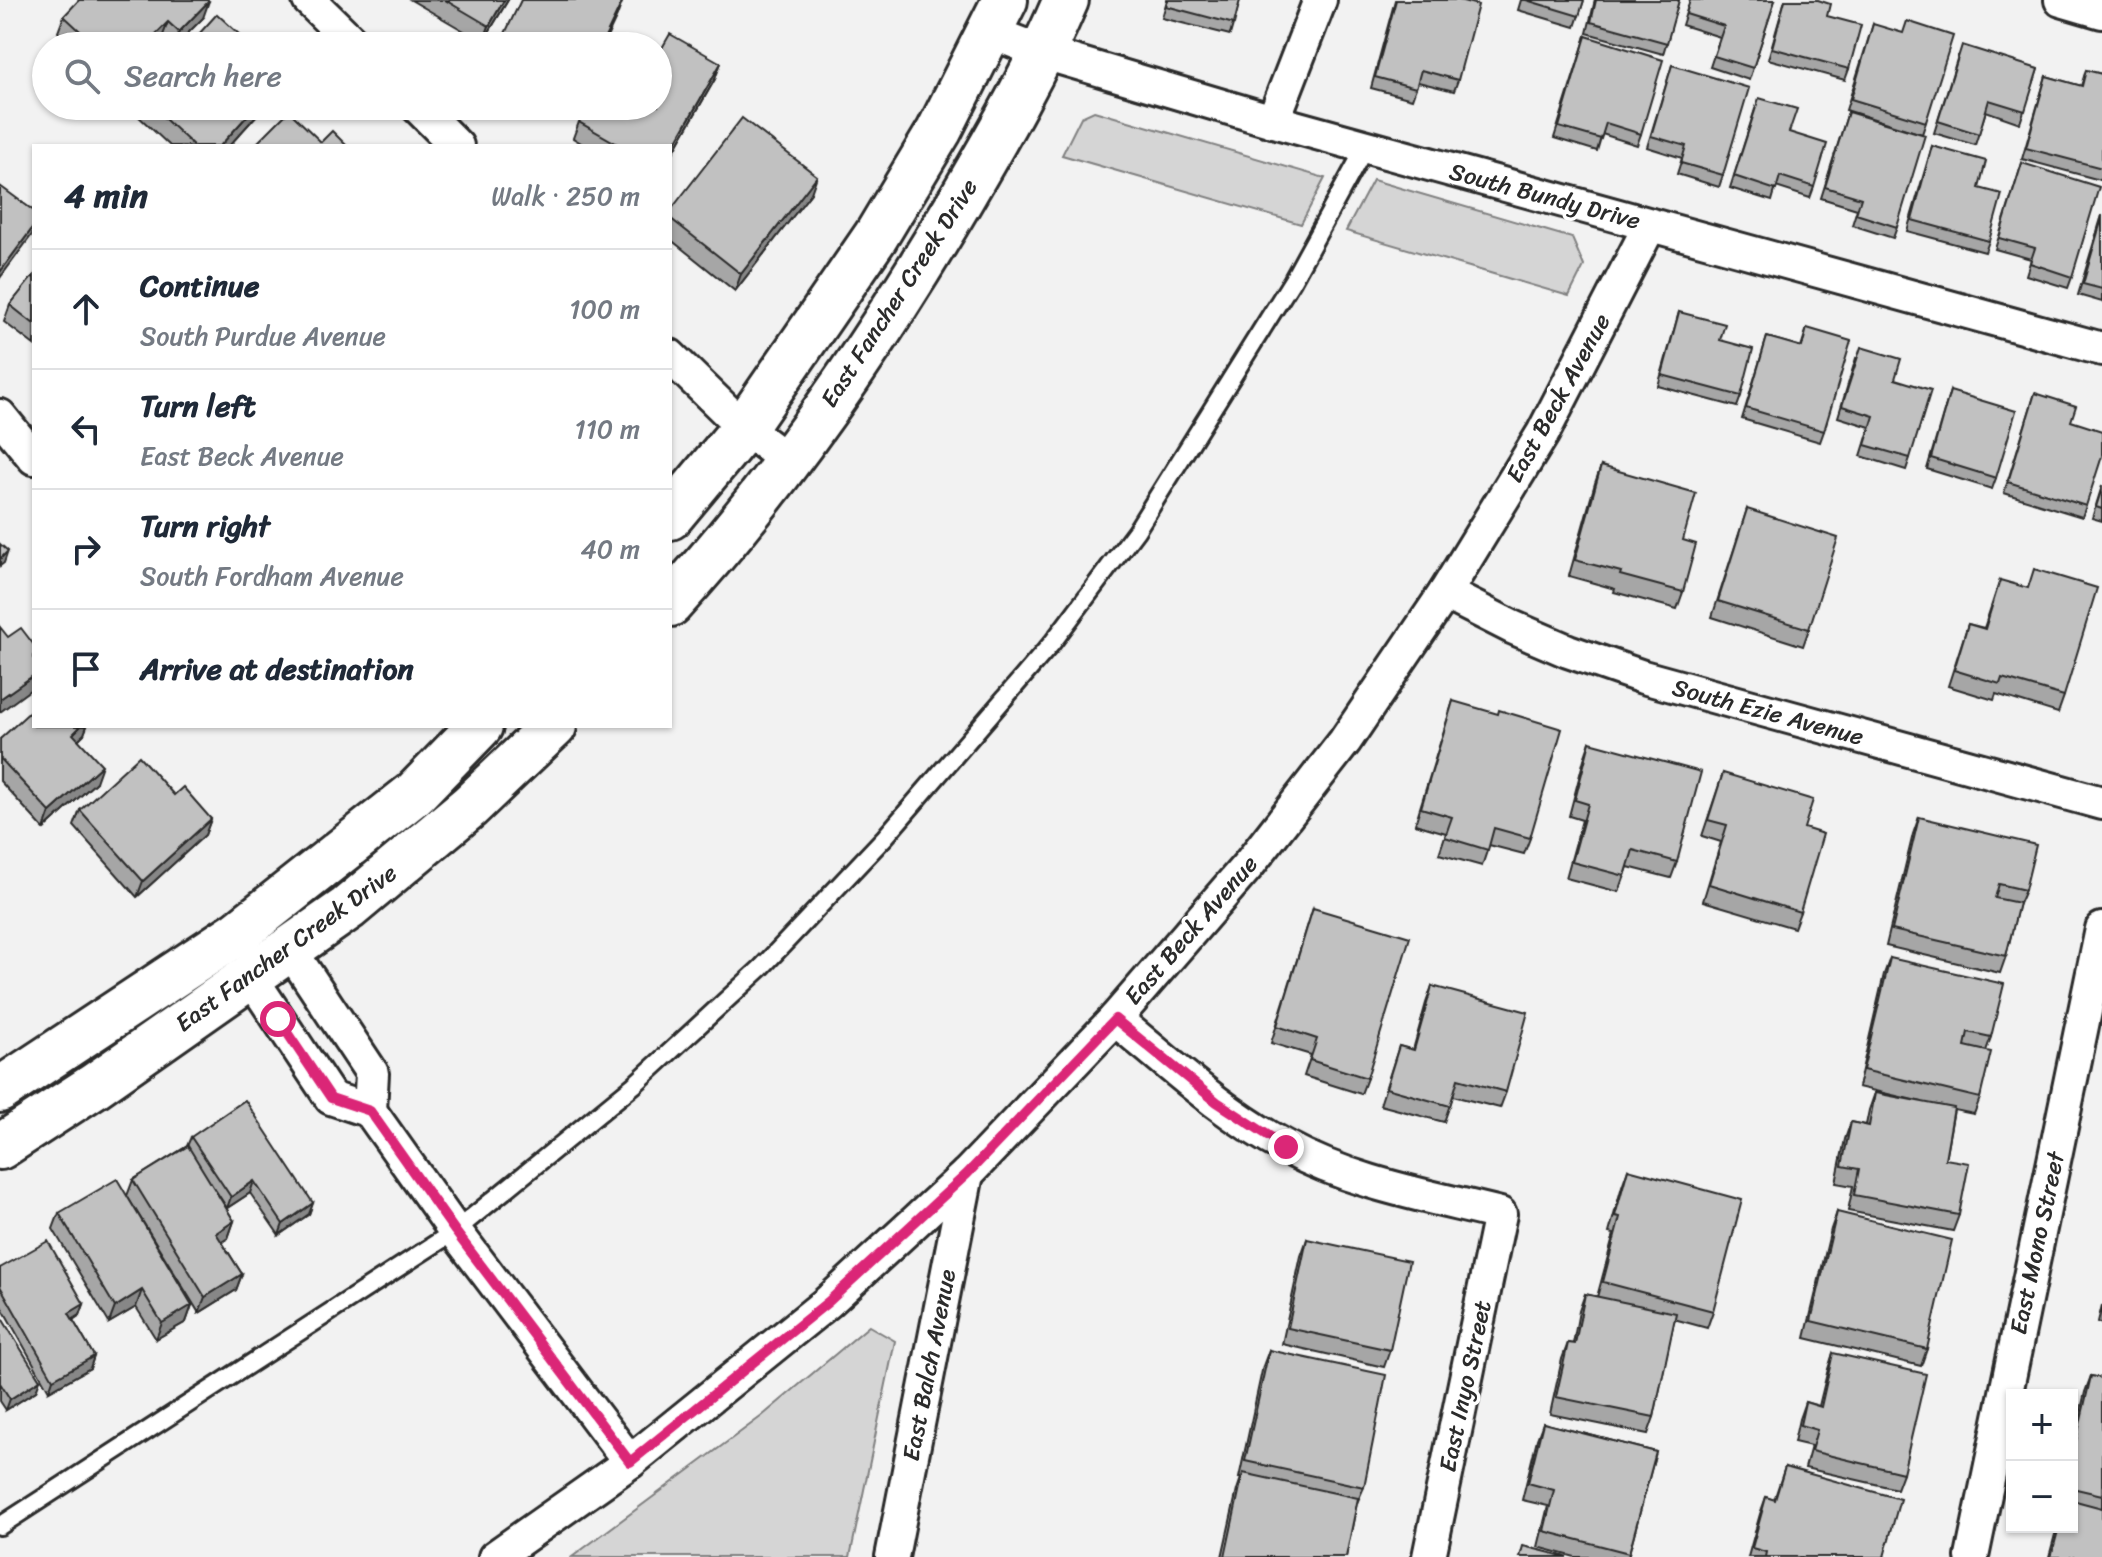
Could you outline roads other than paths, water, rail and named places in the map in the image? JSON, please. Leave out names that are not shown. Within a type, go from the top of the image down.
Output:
[{"type":"street","points":[[309,0],[342,32]]},
{"type":"street","name":"East Fancher Creek Drive","points":[[672,602],[708,562],[788,461],[877,336],[1015,107],[1044,53],[1066,0]]},
{"type":"street","points":[[1273,121],[1320,0]]},
{"type":"street","points":[[2061,0],[2102,12]]},
{"type":"street","points":[[672,515],[744,428],[876,236],[939,131],[998,16]]},
{"type":"street","name":"South Bundy Drive","points":[[998,16],[1044,53],[1273,121],[2102,349]]},
{"type":"street","points":[[431,120],[455,144]]},
{"type":"street","name":"East Beck Avenue","points":[[495,1557],[630,1462],[828,1302],[967,1174],[1115,1019],[1250,863],[1326,765],[1445,593],[1543,433],[1650,225]]},
{"type":"street","points":[[672,358],[744,428],[788,461]]},
{"type":"street","points":[[0,416],[32,456]]},
{"type":"street","name":"South Ezie Avenue","points":[[1445,593],[1554,645],[1643,677],[2102,803]]},
{"type":"street","name":"East Fancher Creek Drive","points":[[0,1090],[239,932],[415,793],[478,728]]},
{"type":"street","name":"East Fancher Creek Drive","points":[[0,1147],[94,1086],[348,908],[470,806],[552,728]]},
{"type":"street","name":"East Mono Street","points":[[1972,1557],[2102,929]]},
{"type":"street","points":[[289,948],[372,1073],[370,1111]]},
{"type":"street","points":[[250,976],[331,1098],[370,1111],[455,1231],[630,1462]]},
{"type":"street","name":"East Inyo Street","points":[[1115,1019],[1217,1102],[1286,1147],[1360,1179],[1500,1214],[1429,1557]]},
{"type":"street","name":"East Balch Avenue","points":[[892,1557],[967,1174]]},
{"type":"lane","points":[[0,1526],[455,1231],[634,1085],[761,968],[885,837],[1052,643],[1136,531],[1292,281],[1366,146]]}]
